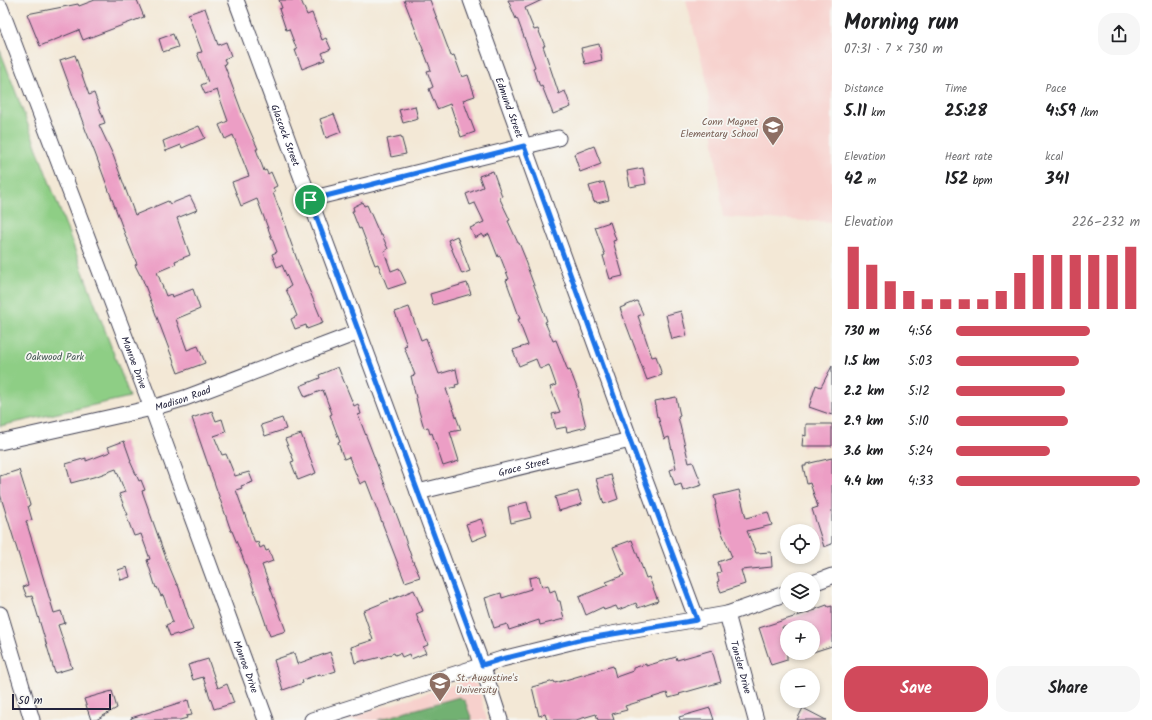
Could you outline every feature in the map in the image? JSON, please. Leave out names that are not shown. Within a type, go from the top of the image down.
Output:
[{"type":"street","name":"Glascock Street","points":[[236,0],[482,665],[500,720]]},
{"type":"street","name":"Edmund Street","points":[[471,0],[630,440],[697,620]]},
{"type":"street","name":"Monroe Drive","points":[[0,7],[152,408],[266,720]]},
{"type":"street","points":[[310,200],[558,138]]},
{"type":"street","name":"Madison Road","points":[[0,442],[152,408],[185,398],[359,332]]},
{"type":"street","name":"Grace Street","points":[[418,492],[630,440]]},
{"type":"street","points":[[820,580],[832,576]]},
{"type":"street","points":[[312,720],[502,659],[583,639],[727,614],[780,595]]},
{"type":"street","points":[[0,614],[32,720]]},
{"type":"street","name":"Tonsler Drive","points":[[727,614],[756,720]]},
{"type":"shaded area","name":"Conn Magnet Elementary School","points":[[686,0],[832,0],[832,222],[723,217],[706,78]]},
{"type":"shaded area","name":"St. Augustine's University","points":[[463,682],[472,682],[478,686],[487,720],[341,720]]},
{"type":"green space","name":"Oakwood Park","points":[[0,50],[130,397],[0,426]]},
{"type":"green space","points":[[459,697],[465,701],[472,720],[378,720]]},
{"type":"building","points":[[95,0],[137,0],[144,17],[83,40],[79,30],[40,46],[27,14],[78,4],[79,6]]},
{"type":"building","points":[[279,0],[301,0],[307,15],[312,13],[322,40],[326,38],[331,49],[322,53],[325,60],[302,69],[289,29],[286,30],[279,9],[282,8]]},
{"type":"building","points":[[404,0],[430,0],[451,56],[454,55],[462,77],[468,75],[475,96],[463,100],[475,132],[461,137],[450,104],[437,109],[429,89],[433,87],[427,71],[431,70]]},
{"type":"building","points":[[508,0],[542,0],[525,8],[534,30],[538,29],[545,46],[543,46],[559,94],[565,91],[571,107],[553,114],[542,86],[540,87],[537,81],[533,68],[535,67],[517,18],[516,19]]},
{"type":"building","points":[[205,8],[218,45],[226,42],[231,56],[224,59],[226,63],[224,64],[243,115],[258,149],[256,149],[264,171],[266,170],[268,174],[271,172],[277,186],[273,188],[275,192],[273,193],[300,268],[323,323],[307,329],[306,325],[295,329],[291,319],[297,316],[286,289],[291,286],[282,265],[277,267],[272,254],[277,252],[257,199],[241,206],[232,182],[249,176],[233,135],[225,139],[219,125],[228,121],[217,90],[205,94],[201,85],[208,82],[197,53],[202,52],[188,14]]},
{"type":"building","points":[[173,34],[178,47],[163,52],[159,39]]},
{"type":"building","points":[[599,44],[602,60],[585,64],[581,48]]},
{"type":"building","points":[[75,55],[89,95],[94,93],[105,123],[99,125],[113,155],[135,215],[168,201],[170,204],[190,196],[197,210],[177,218],[190,255],[175,261],[176,264],[157,272],[166,296],[171,294],[172,297],[193,289],[200,309],[176,319],[187,350],[198,346],[205,363],[178,373],[141,275],[135,265],[137,264],[60,60]]},
{"type":"building","points":[[415,106],[418,119],[403,123],[399,110]]},
{"type":"building","points":[[334,114],[341,132],[326,138],[320,119]]},
{"type":"building","points":[[199,126],[205,138],[182,148],[181,145],[166,151],[163,141]]},
{"type":"building","points":[[401,136],[406,154],[391,157],[387,139]]},
{"type":"building","points":[[594,146],[601,164],[580,172],[574,154]]},
{"type":"building","points":[[643,168],[646,184],[630,187],[627,171]]},
{"type":"building","points":[[493,171],[502,196],[499,197],[526,260],[525,261],[547,321],[545,322],[553,341],[556,340],[568,371],[570,370],[579,393],[586,427],[567,432],[566,427],[556,429],[552,414],[560,412],[550,387],[556,385],[549,365],[540,369],[536,359],[519,366],[513,350],[528,345],[506,280],[509,279],[489,234],[484,237],[482,234],[475,238],[470,228],[484,222],[475,203],[470,205],[466,194],[483,187],[479,176]]},
{"type":"building","points":[[604,182],[609,200],[597,203],[596,201],[594,202],[589,186]]},
{"type":"building","points":[[363,202],[364,206],[367,205],[388,249],[384,251],[391,271],[399,268],[406,283],[388,289],[378,264],[375,265],[361,228],[359,229],[352,211],[354,211],[353,207]]},
{"type":"building","points":[[610,222],[616,240],[613,241],[623,276],[610,279],[603,256],[605,255],[595,227]]},
{"type":"building","points":[[457,236],[470,271],[462,274],[448,240]]},
{"type":"building","points":[[467,283],[471,294],[433,305],[430,294]]},
{"type":"building","points":[[637,301],[643,314],[638,316],[652,357],[656,356],[662,375],[647,380],[620,308]]},
{"type":"building","points":[[409,307],[421,340],[426,338],[439,374],[456,369],[459,384],[455,385],[456,387],[446,389],[461,430],[450,432],[459,461],[443,466],[432,433],[430,434],[428,427],[424,428],[411,376],[415,375],[404,347],[407,346],[395,312]]},
{"type":"building","points":[[681,311],[687,336],[672,339],[666,315]]},
{"type":"building","points":[[832,366],[832,415],[809,407],[816,385],[821,387]]},
{"type":"building","points":[[338,367],[354,406],[358,404],[361,414],[358,415],[420,577],[405,582],[366,481],[360,484],[349,457],[344,459],[338,443],[340,442],[330,415],[332,414],[323,390],[305,397],[300,386],[320,378],[319,375]]},
{"type":"building","points":[[676,397],[680,416],[678,417],[689,463],[693,462],[702,485],[683,491],[681,484],[675,486],[670,470],[676,468],[669,437],[664,439],[655,406],[655,401]]},
{"type":"building","points":[[212,411],[216,421],[222,419],[226,432],[214,436],[222,455],[226,454],[235,476],[249,472],[253,482],[241,486],[242,488],[236,490],[255,543],[258,542],[260,548],[264,546],[266,551],[269,550],[273,561],[262,565],[286,631],[270,636],[243,558],[231,531],[192,418]]},
{"type":"building","points":[[282,418],[286,429],[265,436],[261,425]]},
{"type":"building","points":[[806,424],[832,424],[832,446],[802,446],[803,435],[806,436]]},
{"type":"building","points":[[301,434],[316,473],[298,480],[291,462],[294,461],[285,439]]},
{"type":"building","points":[[124,441],[130,461],[145,490],[142,491],[167,561],[178,585],[193,630],[178,635],[170,636],[166,625],[173,622],[163,595],[161,596],[157,587],[156,588],[147,560],[150,559],[141,534],[134,536],[126,515],[128,515],[119,494],[125,492],[116,469],[71,483],[66,464],[86,458],[86,461],[110,452],[108,447]]},
{"type":"building","points":[[832,458],[832,544],[824,547],[820,534],[820,524],[817,524],[812,509],[818,507],[810,483],[807,484],[803,466],[806,466],[806,464]]},
{"type":"building","points":[[19,470],[30,505],[28,506],[32,520],[26,521],[54,613],[61,611],[65,623],[58,625],[72,668],[55,673],[32,596],[27,597],[23,587],[28,585],[0,494],[0,476]]},
{"type":"building","points":[[611,475],[618,499],[604,504],[596,479]]},
{"type":"building","points":[[739,490],[746,518],[768,512],[772,525],[747,531],[756,553],[771,552],[772,567],[741,570],[745,584],[721,592],[717,582],[719,581],[717,574],[721,572],[718,562],[732,557],[720,528],[714,496]]},
{"type":"building","points":[[578,491],[582,504],[559,511],[555,497]]},
{"type":"building","points":[[527,502],[531,518],[511,523],[508,507]]},
{"type":"building","points":[[481,519],[487,535],[472,541],[466,524]]},
{"type":"building","points":[[632,540],[646,578],[649,577],[658,601],[638,608],[636,603],[618,610],[616,606],[604,610],[603,607],[586,615],[579,597],[608,585],[606,582],[624,575],[613,547]]},
{"type":"building","points":[[127,567],[130,577],[121,580],[118,570]]},
{"type":"building","points":[[539,576],[542,587],[548,585],[550,592],[555,590],[558,601],[560,601],[564,619],[540,625],[539,620],[509,630],[507,624],[494,628],[485,598],[501,593],[502,598],[531,589],[529,578]]},
{"type":"building","points":[[414,590],[423,611],[416,614],[428,645],[423,647],[426,653],[411,659],[409,654],[402,657],[400,653],[395,655],[394,653],[381,658],[355,663],[351,647],[373,640],[363,611]]},
{"type":"building","points":[[827,605],[828,607],[832,606],[832,646],[820,650],[820,620],[784,620],[810,612],[820,612],[820,608]]},
{"type":"building","points":[[780,621],[780,660],[787,660],[771,665],[759,628]]},
{"type":"building","points":[[712,650],[721,682],[669,698],[667,693],[625,706],[627,710],[612,714],[614,720],[598,720],[596,714],[576,720],[547,720],[545,714],[539,716],[532,687],[554,681],[555,683],[613,666],[616,677],[633,671],[633,668],[646,664],[646,666],[676,657],[677,660]]},
{"type":"building","points":[[330,652],[336,671],[302,680],[303,683],[283,690],[274,660],[294,653],[297,664]]},
{"type":"building","points":[[208,659],[218,688],[227,684],[234,703],[214,709],[203,677],[193,680],[188,665]]},
{"type":"building","points":[[112,691],[117,708],[96,720],[91,720],[84,699]]},
{"type":"building","points":[[188,700],[192,715],[186,716],[187,718],[180,720],[131,720],[131,718]]},
{"type":"building","points":[[710,708],[714,720],[680,720],[679,717]]},
{"type":"building","points":[[803,708],[826,720],[797,720]]},
{"type":"place","name":"Conn Magnet Elementary School","points":[[773,146]]},
{"type":"place","name":"St. Augustine's University","points":[[440,702]]},
{"type":"route","points":[[524,146],[630,440],[697,620],[583,639],[482,665],[310,200],[524,146]]}]
